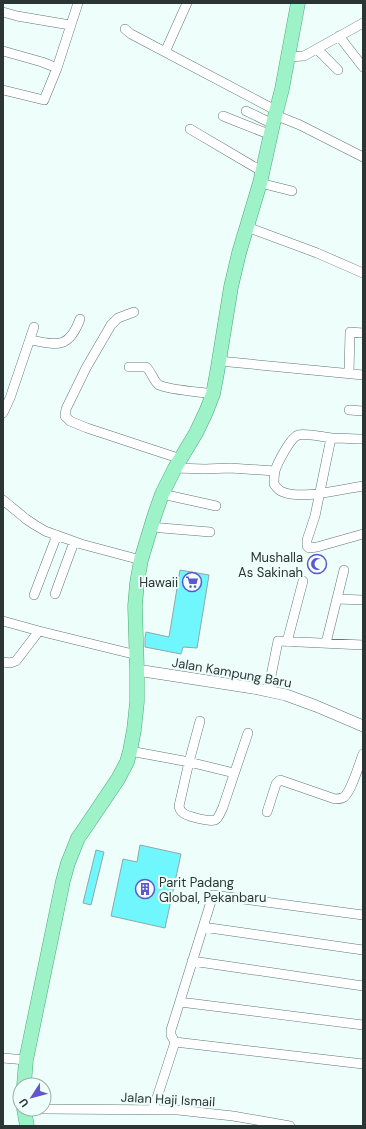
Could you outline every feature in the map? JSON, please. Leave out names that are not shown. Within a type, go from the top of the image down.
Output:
[{"type":"main road","points":[[25,1077],[26,1060],[62,881],[72,852],[84,828],[118,779],[127,762],[130,751],[136,717],[138,670],[135,606],[141,560],[162,494],[201,423],[213,394],[231,287],[239,253],[262,177],[282,89],[298,3]]},
{"type":"street","points":[[3,90],[44,100],[57,68],[78,3]]},
{"type":"street","points":[[165,52],[187,3]]},
{"type":"street","points":[[3,12],[17,16],[70,25]]},
{"type":"street","points":[[288,56],[304,56],[363,23]]},
{"type":"street","points":[[126,29],[130,34],[165,52],[274,121]]},
{"type":"street","points":[[339,36],[363,67]]},
{"type":"street","points":[[317,49],[338,70]]},
{"type":"street","points":[[3,51],[42,62],[57,68]]},
{"type":"street","points":[[246,112],[274,121]]},
{"type":"street","points":[[223,116],[300,125],[363,157]]},
{"type":"street","points":[[190,129],[262,177],[292,191]]},
{"type":"street","points":[[247,226],[317,253],[363,273]]},
{"type":"street","points":[[134,312],[116,320],[108,329],[86,368],[66,409],[65,416],[70,421],[178,463],[206,470],[230,468],[275,471]]},
{"type":"street","points":[[31,340],[56,344],[65,342],[74,332],[80,319]]},
{"type":"street","points":[[3,413],[31,340],[34,327]]},
{"type":"street","points":[[349,373],[350,332],[363,333]]},
{"type":"street","points":[[219,361],[363,375]]},
{"type":"street","points":[[129,367],[146,367],[159,385],[213,394]]},
{"type":"street","points":[[349,410],[363,411]]},
{"type":"street","points":[[363,439],[331,438],[309,435],[299,435],[295,437],[290,443],[275,471],[274,484],[282,492],[294,495],[319,494],[363,486]]},
{"type":"street","points":[[331,438],[315,516],[307,540],[307,546],[317,547],[363,534]]},
{"type":"street","points":[[162,494],[216,506]]},
{"type":"street","points":[[3,500],[35,526],[45,531],[74,542],[141,560]]},
{"type":"street","points":[[150,528],[210,532]]},
{"type":"street","points":[[34,595],[57,535]]},
{"type":"street","points":[[55,594],[74,542]]},
{"type":"street","points":[[326,643],[344,570]]},
{"type":"street","points":[[287,642],[303,581]]},
{"type":"street","points":[[337,599],[363,600]]},
{"type":"street","points":[[3,621],[39,632],[137,655]]},
{"type":"street","points":[[3,662],[16,660],[39,632]]},
{"type":"street","points":[[268,691],[278,641],[363,645]]},
{"type":"street","name":"Jalan Kampung Baru","points":[[138,670],[268,691],[301,699],[363,726]]},
{"type":"street","points":[[200,721],[179,806],[182,812],[186,815],[204,820],[215,820],[218,817],[223,807],[248,733]]},
{"type":"street","points":[[130,751],[189,762],[234,773]]},
{"type":"street","points":[[267,812],[276,784],[280,780],[335,799],[344,797],[349,790],[363,754]]},
{"type":"street","points":[[363,915],[213,895],[171,1030],[171,1035],[176,1042],[363,1064]]},
{"type":"street","points":[[203,926],[363,950]]},
{"type":"street","points":[[192,961],[363,986]]},
{"type":"street","points":[[180,1002],[363,1025]]},
{"type":"street","points":[[153,1110],[176,1042]]},
{"type":"street","points":[[3,1058],[26,1060]]},
{"type":"street","name":"Jalan Haji Ismail","points":[[52,1109],[178,1110],[208,1113],[290,1126]]},
{"type":"building","points":[[180,570],[209,575],[197,648],[183,647],[181,654],[145,647],[146,632],[169,637]]},
{"type":"building","name":"Parit Padang Global, Pekanbaru","points":[[140,845],[181,854],[165,928],[111,916],[123,859],[137,862]]},
{"type":"building","points":[[96,850],[104,852],[91,905],[83,903]]},
{"type":"place","name":"Mushalla As Sakinah","points":[[317,564]]},
{"type":"place","name":"Hawaii","points":[[192,582]]},
{"type":"place","name":"Parit Padang Global, Pekanbaru","points":[[145,889]]}]
